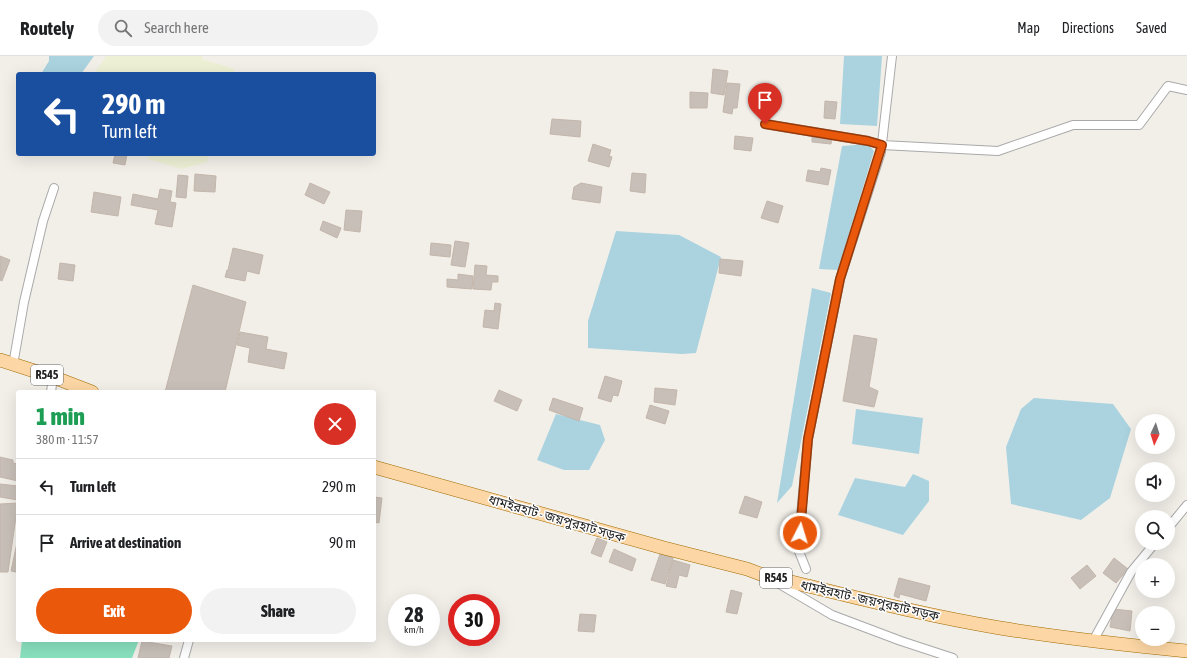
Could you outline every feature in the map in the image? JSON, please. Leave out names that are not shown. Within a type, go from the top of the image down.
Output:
[{"type":"main road","name":"R545","points":[[0,360],[53,377],[87,390]]},
{"type":"main road","name":"ধামইরহাট - জয়পুরহাট সড়ক","points":[[376,468],[664,548],[747,569],[764,575],[906,610],[999,628],[1093,641],[1187,651]]},
{"type":"street","points":[[806,569],[798,549],[808,439],[840,279],[882,145],[892,56]]},
{"type":"street","points":[[765,124],[868,141],[882,145],[998,151],[1073,125],[1140,125],[1168,86],[1187,90]]},
{"type":"street","points":[[12,365],[24,302],[43,221],[54,188]]},
{"type":"street","points":[[51,390],[53,377]]},
{"type":"street","points":[[1175,520],[1187,505]]},
{"type":"street","points":[[1093,641],[1131,572],[1149,550]]},
{"type":"street","points":[[764,575],[832,615],[901,641],[953,658]]},
{"type":"street","points":[[184,658],[188,642]]},
{"type":"green space","points":[[106,56],[202,56],[202,59],[235,69],[234,72],[95,72]]},
{"type":"green space","points":[[149,156],[208,156],[207,162],[182,169],[148,159]]},
{"type":"green space","points":[[22,642],[138,642],[132,658],[20,658]]},
{"type":"water","points":[[49,56],[94,56],[82,72],[42,72],[49,61]]},
{"type":"water","points":[[844,56],[882,56],[877,126],[840,124]]},
{"type":"water","points":[[868,144],[874,151],[838,270],[819,269],[842,146]]},
{"type":"water","points":[[616,231],[679,235],[721,257],[696,353],[682,354],[588,348],[588,321]]},
{"type":"water","points":[[812,288],[831,293],[792,486],[777,503]]},
{"type":"water","points":[[1034,398],[1113,404],[1131,429],[1110,498],[1081,520],[1011,504],[1006,447],[1021,409]]},
{"type":"water","points":[[856,409],[923,418],[919,454],[852,444]]},
{"type":"water","points":[[556,414],[600,425],[605,440],[589,470],[564,470],[537,460]]},
{"type":"water","points":[[913,474],[929,481],[929,501],[903,535],[838,515],[855,478],[905,487]]},
{"type":"building","points":[[713,69],[728,71],[724,95],[711,93]]},
{"type":"building","points":[[727,83],[740,84],[737,108],[733,108],[732,114],[723,112]]},
{"type":"building","points":[[690,92],[708,93],[707,108],[690,108]]},
{"type":"building","points":[[825,101],[837,102],[835,119],[824,118]]},
{"type":"building","points":[[552,119],[581,121],[580,137],[550,134]]},
{"type":"building","points":[[812,134],[832,136],[831,144],[812,142]]},
{"type":"building","points":[[735,136],[753,138],[751,151],[734,149]]},
{"type":"building","points":[[593,144],[611,150],[609,156],[612,157],[609,167],[588,161]]},
{"type":"building","points":[[115,156],[127,156],[125,165],[113,163]]},
{"type":"building","points":[[821,168],[831,170],[828,185],[806,181],[808,170],[820,172]]},
{"type":"building","points":[[632,173],[646,174],[645,193],[630,191]]},
{"type":"building","points":[[195,174],[216,176],[215,192],[194,191]]},
{"type":"building","points":[[178,175],[188,176],[186,198],[176,197]]},
{"type":"building","points":[[310,183],[330,192],[324,204],[305,195]]},
{"type":"building","points":[[581,183],[602,187],[600,203],[572,199],[574,187]]},
{"type":"building","points":[[160,189],[172,191],[170,202],[176,203],[172,227],[155,224],[158,210],[131,205],[133,194],[158,199]]},
{"type":"building","points":[[94,192],[121,197],[118,216],[91,212]]},
{"type":"building","points":[[767,201],[783,206],[778,223],[761,218]]},
{"type":"building","points":[[346,210],[362,211],[360,232],[344,230]]},
{"type":"building","points":[[323,221],[341,228],[337,238],[320,230]]},
{"type":"building","points":[[455,241],[469,243],[465,267],[451,265]]},
{"type":"building","points":[[431,243],[451,245],[450,257],[430,255]]},
{"type":"building","points":[[233,248],[263,255],[259,274],[247,271],[245,281],[225,277]]},
{"type":"building","points":[[0,256],[10,260],[2,281],[0,280]]},
{"type":"building","points":[[720,259],[743,261],[741,276],[719,273]]},
{"type":"building","points":[[60,263],[75,265],[73,281],[58,279]]},
{"type":"building","points":[[475,265],[487,266],[486,275],[498,276],[498,282],[492,282],[491,290],[473,289]]},
{"type":"building","points":[[458,274],[473,276],[472,289],[447,287],[447,279],[458,280]]},
{"type":"building","points":[[193,285],[246,302],[225,390],[166,390]]},
{"type":"building","points":[[495,303],[501,304],[498,329],[483,327],[485,310],[494,311]]},
{"type":"building","points":[[240,332],[268,337],[266,349],[287,353],[284,369],[248,362],[250,348],[237,345]]},
{"type":"building","points":[[854,335],[877,339],[869,387],[878,391],[874,407],[843,401]]},
{"type":"building","points":[[605,376],[622,381],[618,396],[613,395],[611,402],[598,398]]},
{"type":"building","points":[[655,388],[677,390],[675,405],[654,402]]},
{"type":"building","points":[[499,390],[522,400],[517,411],[494,401]]},
{"type":"building","points":[[553,398],[583,408],[579,421],[549,410]]},
{"type":"building","points":[[650,405],[669,411],[665,424],[646,418]]},
{"type":"building","points":[[0,457],[13,460],[13,463],[16,464],[16,481],[0,477]]},
{"type":"building","points":[[0,484],[16,486],[16,500],[0,497]]},
{"type":"building","points":[[745,496],[762,502],[757,518],[739,513]]},
{"type":"building","points":[[376,497],[382,498],[379,523],[376,522]]},
{"type":"building","points":[[16,503],[16,517],[8,572],[0,572],[0,504]]},
{"type":"building","points":[[597,538],[607,542],[601,557],[591,553]]},
{"type":"building","points":[[16,548],[16,572],[11,571]]},
{"type":"building","points":[[614,549],[636,559],[632,571],[609,562]]},
{"type":"building","points":[[660,554],[673,558],[665,584],[651,580]]},
{"type":"building","points":[[1114,558],[1128,569],[1116,583],[1103,573]]},
{"type":"building","points":[[673,560],[690,565],[687,577],[679,575],[676,588],[666,586]]},
{"type":"building","points":[[1087,565],[1096,576],[1080,589],[1071,578]]},
{"type":"building","points":[[899,578],[930,586],[926,601],[900,594],[899,598],[894,596]]},
{"type":"building","points":[[731,590],[742,593],[737,614],[726,612]]},
{"type":"building","points":[[1113,609],[1132,611],[1130,631],[1110,627]]},
{"type":"building","points":[[580,614],[596,615],[594,632],[578,631]]},
{"type":"building","points":[[142,642],[172,646],[169,658],[138,658]]},
{"type":"route","points":[[765,124],[868,141],[882,145],[840,279],[808,439],[800,533]]}]
